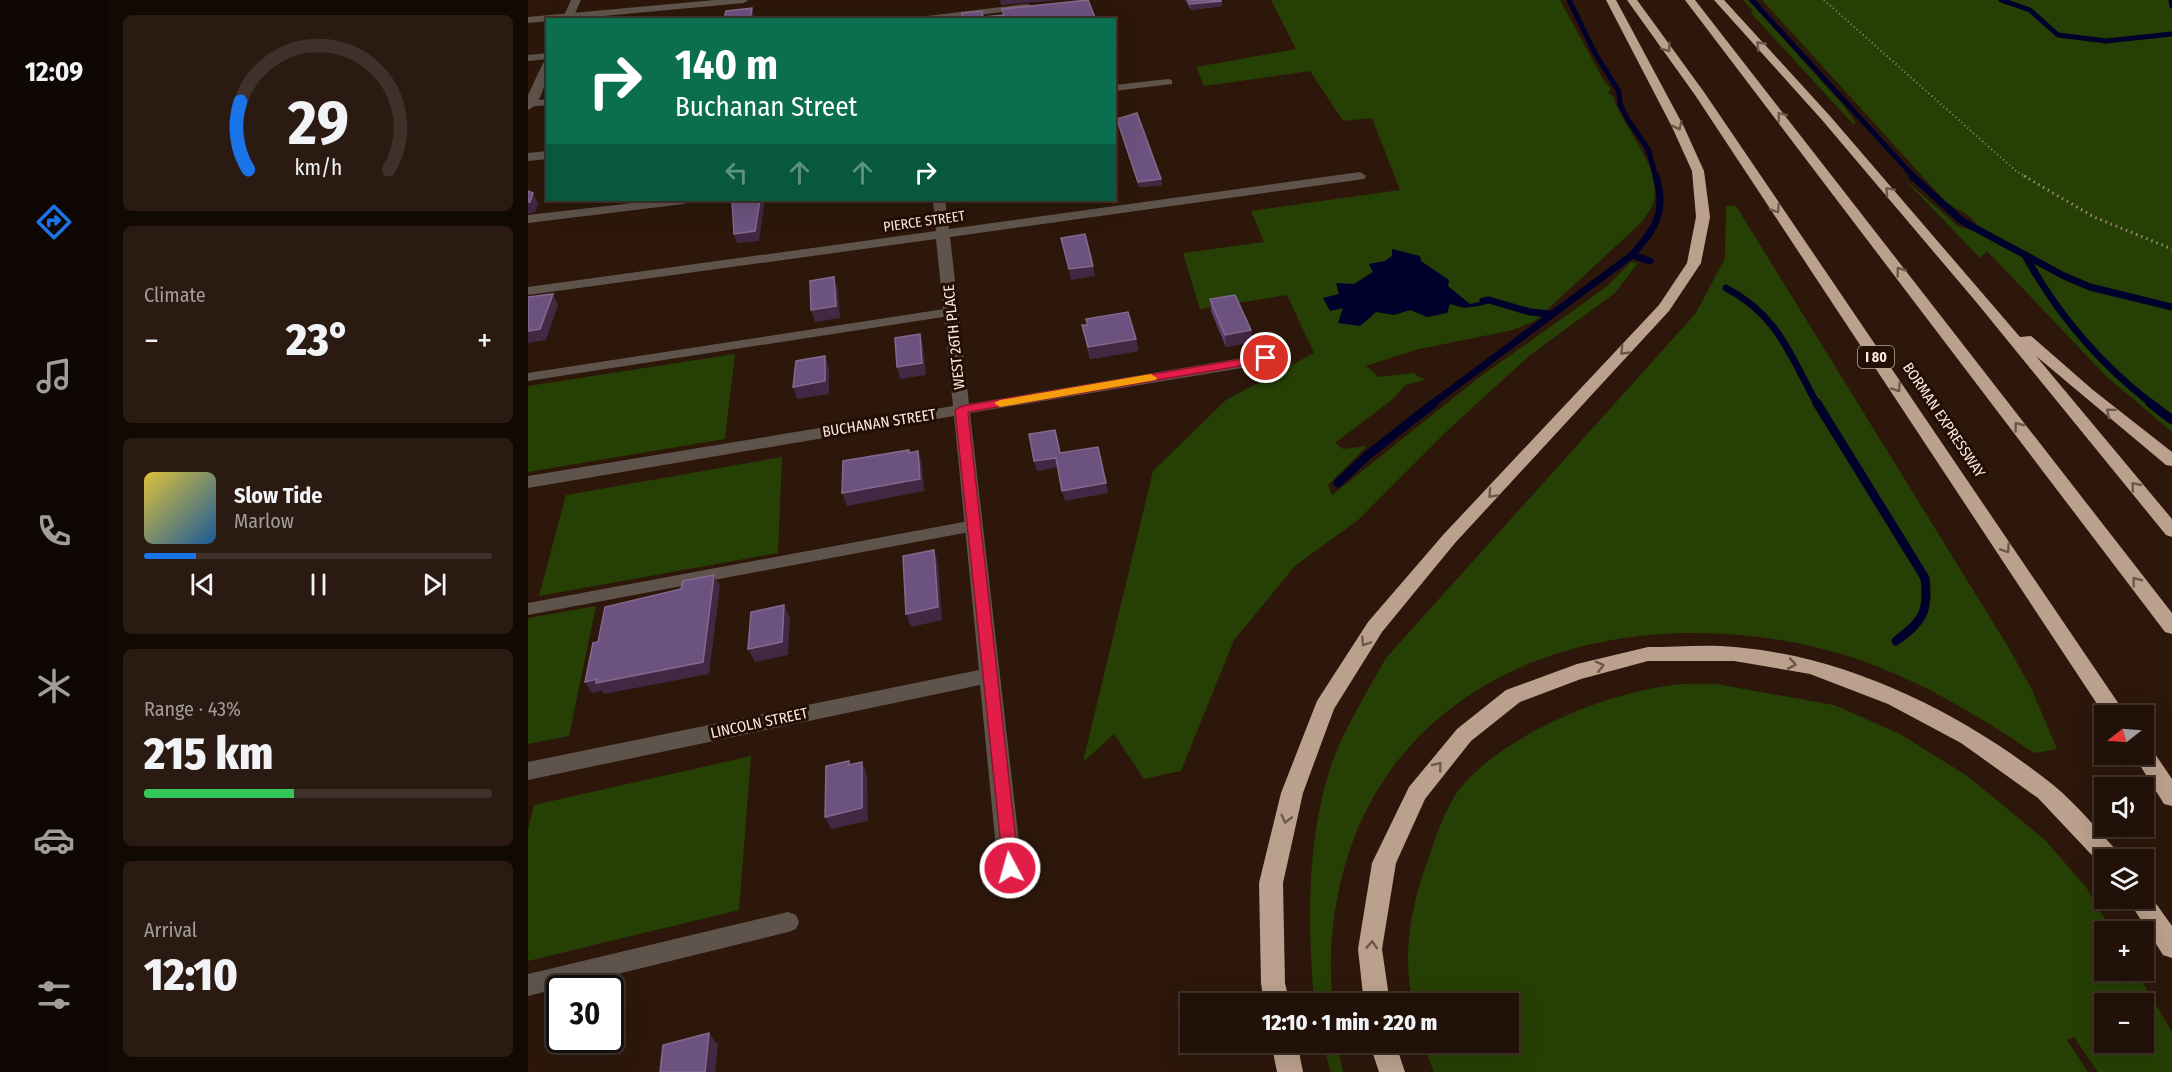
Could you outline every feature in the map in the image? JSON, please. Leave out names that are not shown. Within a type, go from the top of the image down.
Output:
[{"type":"highway","points":[[1275,993],[1271,883],[1293,793],[1324,707],[1375,627],[1449,539],[1664,308],[1694,263],[1703,217],[1698,171],[1678,127],[1611,0]]},
{"type":"highway","name":"BORMAN EXPRESSWAY","points":[[1632,0],[1700,94],[2110,705]]},
{"type":"highway","points":[[1690,0],[2172,627]]},
{"type":"highway","points":[[1719,0],[1826,118],[1982,300],[2172,531]]},
{"type":"highway","points":[[1982,300],[2087,393],[2172,461]]},
{"type":"highway","points":[[1376,993],[1370,949],[1384,863],[1417,793],[1464,735],[1513,696],[1576,672],[1648,654],[1734,654],[1812,667],[1895,698],[1968,737],[2046,792],[2100,849]]},
{"type":"highway","points":[[2150,765],[2172,797]]},
{"type":"highway","points":[[2146,909],[2172,947]]},
{"type":"highway","points":[[1286,1053],[1290,1072]]},
{"type":"highway","points":[[1386,1053],[1392,1072]]},
{"type":"street","points":[[568,18],[576,0]]},
{"type":"street","points":[[920,16],[1040,5]]},
{"type":"street","points":[[528,58],[546,56]]},
{"type":"street","points":[[528,105],[546,67]]},
{"type":"street","points":[[1116,88],[1168,82]]},
{"type":"street","points":[[528,157],[546,155]]},
{"type":"street","name":"PIERCE STREET","points":[[528,291],[1360,176]]},
{"type":"street","name":"WEST 26TH PLACE","points":[[939,201],[1010,868]]},
{"type":"street","name":"BUCHANAN STREET","points":[[528,482],[1266,358]]},
{"type":"street","name":"LINCOLN STREET","points":[[528,771],[990,675]]},
{"type":"lane","points":[[568,18],[744,0]]},
{"type":"lane","points":[[528,20],[546,19]]},
{"type":"lane","points":[[528,105],[546,102]]},
{"type":"lane","points":[[528,219],[676,201]]},
{"type":"lane","points":[[528,377],[951,312]]},
{"type":"lane","points":[[528,609],[974,526]]},
{"type":"lane","points":[[528,985],[788,922]]},
{"type":"path","points":[[1824,0],[2016,171],[2094,218],[2172,249]]},
{"type":"green space","points":[[1271,0],[1560,0],[1603,79],[1611,89],[1608,93],[1613,96],[1647,160],[1655,187],[1654,200],[1643,221],[1535,321],[1513,330],[1415,350],[1366,366],[1379,377],[1413,373],[1425,380],[1405,385],[1393,399],[1335,443],[1343,449],[1367,446],[1328,485],[1332,495],[1481,376],[1606,287],[1631,262],[1638,263],[1615,293],[1529,356],[1448,430],[1358,520],[1295,566],[1234,640],[1181,771],[1144,779],[1114,734],[1083,762],[1153,471],[1226,400],[1314,353],[1287,295],[1200,309],[1183,253],[1264,242],[1251,211],[1400,190],[1372,118],[1343,121],[1310,71],[1204,86],[1196,67],[1296,49]]},
{"type":"green space","points":[[1743,0],[1748,0],[1843,105],[1856,123],[1853,124],[1751,13],[1753,11]]},
{"type":"green space","points":[[1762,0],[2172,0],[2172,432],[2107,377],[1987,251],[1980,258],[1904,179],[1958,226],[1980,233],[1975,222],[1945,201]]},
{"type":"green space","points":[[1726,206],[1736,206],[2007,645],[2032,690],[2057,749],[2034,753],[1968,711],[1900,676],[1851,657],[1780,640],[1707,633],[1633,637],[1562,652],[1497,679],[1438,718],[1390,771],[1354,838],[1341,879],[1332,940],[1332,993],[1313,993],[1310,916],[1316,829],[1329,772],[1354,714],[1386,658],[1696,313],[1725,258]]},
{"type":"green space","points":[[735,354],[725,439],[528,472],[528,386]]},
{"type":"green space","points":[[782,457],[778,553],[539,596],[566,495]]},
{"type":"green space","points":[[596,606],[569,736],[528,744],[528,618]]},
{"type":"green space","points":[[1678,684],[1716,684],[1834,705],[1900,734],[1966,775],[2044,839],[2086,887],[2094,901],[2094,909],[2099,909],[2106,921],[2094,921],[2094,981],[2142,981],[2149,993],[2094,993],[2094,1053],[2154,1053],[2154,1002],[2172,1032],[2172,1072],[2098,1072],[2074,1037],[2067,1040],[2088,1072],[1434,1072],[1426,1053],[1519,1053],[1519,993],[1411,993],[1408,954],[1414,906],[1437,833],[1456,794],[1496,755],[1551,722],[1611,699]]},
{"type":"green space","points":[[751,756],[739,910],[528,961],[528,829],[534,805]]},
{"type":"green space","points":[[1325,1053],[1339,1053],[1343,1072],[1331,1072]]},
{"type":"water","points":[[1392,249],[1420,256],[1421,261],[1449,280],[1448,286],[1470,304],[1483,301],[1484,305],[1465,308],[1450,304],[1447,313],[1427,317],[1410,310],[1394,315],[1376,312],[1360,326],[1338,323],[1343,308],[1330,311],[1323,298],[1339,294],[1336,283],[1354,284],[1373,272],[1369,264],[1385,261],[1392,256]]},
{"type":"building","points":[[1088,0],[1095,18],[962,18],[962,13],[982,11],[983,17],[1004,15],[1002,9]]},
{"type":"building","points":[[1188,0],[1221,0],[1221,1],[1190,4]]},
{"type":"building","points":[[752,8],[750,18],[724,18],[726,11]]},
{"type":"building","points":[[1137,113],[1161,179],[1138,182],[1117,119]]},
{"type":"building","points":[[528,191],[533,193],[530,202],[528,202]]},
{"type":"building","points":[[732,201],[760,201],[755,231],[734,234]]},
{"type":"building","points":[[1085,234],[1093,266],[1069,269],[1061,238]]},
{"type":"building","points":[[834,277],[836,306],[811,310],[810,281]]},
{"type":"building","points":[[553,294],[540,329],[528,331],[528,297]]},
{"type":"building","points":[[1235,295],[1251,330],[1225,335],[1210,299]]},
{"type":"building","points":[[1128,312],[1136,339],[1088,347],[1082,325],[1088,325],[1086,319]]},
{"type":"building","points":[[920,334],[922,363],[897,367],[895,338]]},
{"type":"building","points":[[825,356],[825,381],[793,387],[796,361]]},
{"type":"building","points":[[1055,430],[1060,453],[1098,447],[1106,483],[1062,491],[1056,458],[1034,461],[1029,434]]},
{"type":"building","points":[[909,450],[909,453],[918,451],[920,479],[842,493],[843,461]]},
{"type":"building","points":[[934,550],[938,607],[906,614],[903,556]]},
{"type":"building","points":[[714,575],[703,662],[596,683],[597,679],[585,682],[593,643],[598,642],[605,607],[681,589],[683,581]]},
{"type":"building","points":[[784,605],[782,642],[748,649],[751,612]]},
{"type":"building","points":[[849,761],[849,765],[862,762],[862,808],[825,817],[826,766]]},
{"type":"building","points":[[709,1033],[705,1072],[660,1072],[663,1045]]},
{"type":"waterway","points":[[1569,0],[1595,53],[1619,92],[1620,104],[1628,120],[1648,149],[1656,177]]},
{"type":"waterway","points":[[1752,0],[1914,177]]},
{"type":"waterway","points":[[2001,0],[2030,10],[2058,35],[2106,41],[2172,34]]},
{"type":"waterway","points":[[2171,0],[2172,6]]},
{"type":"waterway","points":[[1632,255],[1657,220],[1660,201],[1656,176]]},
{"type":"waterway","points":[[1912,176],[1962,221],[2064,276],[2090,287],[2172,307]]},
{"type":"waterway","points":[[1432,404],[1632,255]]},
{"type":"waterway","points":[[1632,255],[1650,261]]},
{"type":"waterway","points":[[2025,255],[2037,277],[2081,336],[2114,372],[2152,404]]},
{"type":"waterway","points":[[1726,288],[1744,299],[1771,324],[1790,353],[1817,404]]},
{"type":"waterway","points":[[1483,301],[1489,300],[1530,312],[1550,314]]},
{"type":"waterway","points":[[1338,483],[1368,455],[1434,403]]},
{"type":"waterway","points":[[1817,403],[1925,578],[1926,599],[1922,615],[1912,628],[1896,641]]},
{"type":"waterway","points":[[2150,403],[2172,420]]},
{"type":"slow traffic","points":[[1000,403],[1151,378]]},
{"type":"route","points":[[1010,868],[962,410],[1266,358]]}]
